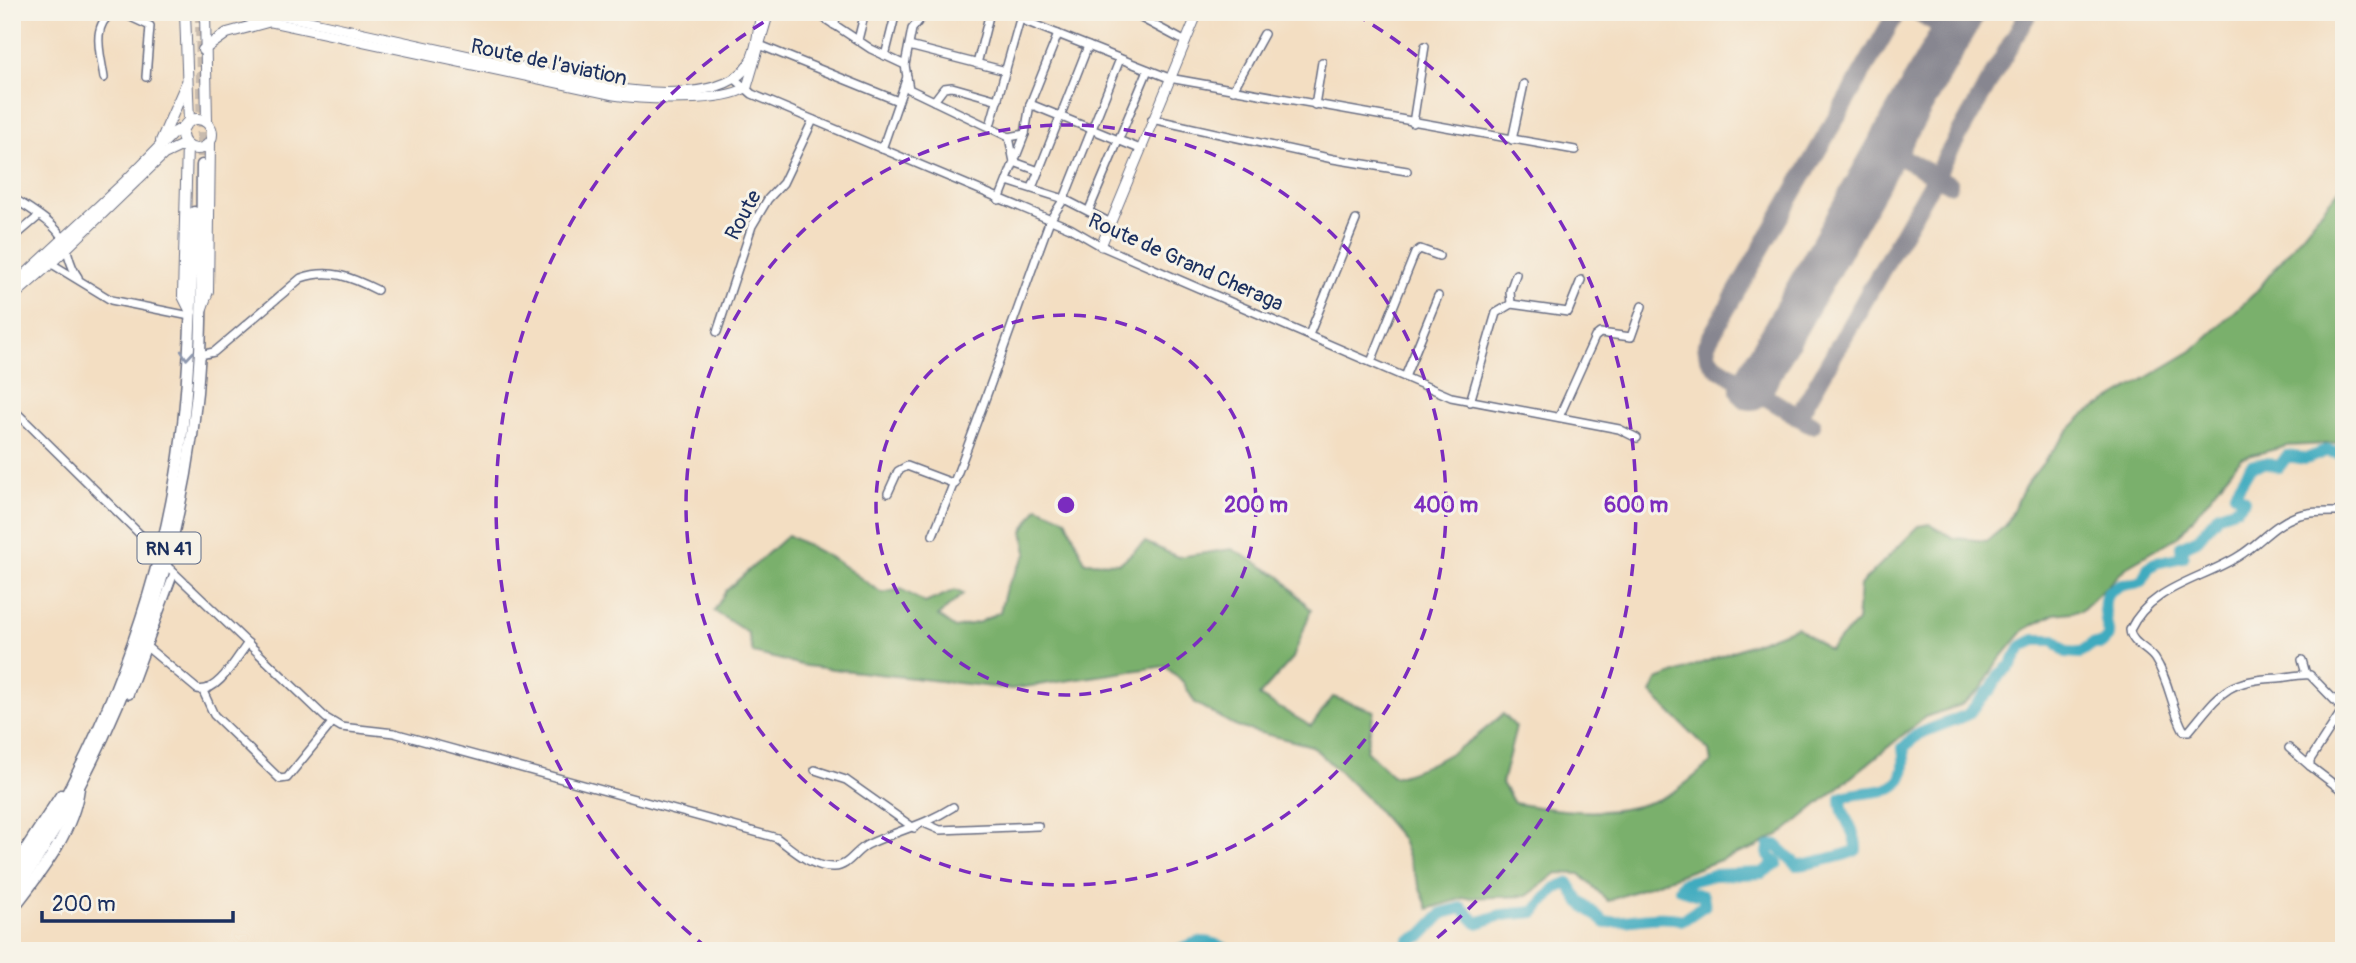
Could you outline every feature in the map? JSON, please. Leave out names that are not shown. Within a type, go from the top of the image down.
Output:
[{"type":"main road","points":[[194,164],[186,144],[189,77],[186,12],[197,16],[204,12]]},
{"type":"main road","points":[[193,313],[208,292],[212,134],[207,122],[204,12]]},
{"type":"main road","points":[[203,50],[228,33],[269,17]]},
{"type":"main road","points":[[160,152],[189,77]]},
{"type":"main road","points":[[12,297],[160,152],[175,132],[196,119],[207,122]]},
{"type":"main road","points":[[160,152],[186,144],[201,149],[210,142]]},
{"type":"main road","points":[[160,152],[194,164]]},
{"type":"main road","name":"RN 41","points":[[162,559],[178,459],[193,313],[194,164]]},
{"type":"main road","points":[[12,286],[47,261]]},
{"type":"main road","name":"RN 41","points":[[12,897],[54,835],[127,656],[162,559],[182,487],[200,355],[193,313]]},
{"type":"main road","points":[[12,870],[76,785]]},
{"type":"main road","points":[[12,910],[61,838],[74,813],[76,785]]},
{"type":"main road","name":"RN 41","points":[[12,883],[76,785]]},
{"type":"street","points":[[104,78],[98,33],[104,18],[113,12]]},
{"type":"street","points":[[120,12],[150,26],[146,77]]},
{"type":"street","name":"Route de l'aviation","points":[[224,12],[269,17],[627,97],[676,99],[744,90]]},
{"type":"street","points":[[269,17],[628,90],[663,92],[714,88],[735,79],[752,55],[761,12]]},
{"type":"street","points":[[744,90],[752,81],[769,12]]},
{"type":"street","points":[[815,12],[885,56],[905,65]]},
{"type":"street","points":[[834,25],[838,12]]},
{"type":"street","points":[[858,40],[865,12]]},
{"type":"street","points":[[885,56],[895,12]]},
{"type":"street","points":[[926,12],[912,29],[905,65],[909,89],[1009,136],[1025,134]]},
{"type":"street","points":[[977,64],[990,12]]},
{"type":"street","points":[[1101,246],[1198,12]]},
{"type":"street","points":[[990,127],[1021,16],[1058,34],[1170,78],[1575,150]]},
{"type":"street","points":[[1140,18],[1186,42]]},
{"type":"street","points":[[999,200],[1025,134],[1030,104],[1058,34]]},
{"type":"street","points":[[1233,90],[1264,34]]},
{"type":"street","points":[[762,46],[898,101]]},
{"type":"street","points":[[909,46],[1006,71]]},
{"type":"street","points":[[1032,188],[1088,46]]},
{"type":"street","points":[[1413,123],[1425,46]]},
{"type":"street","points":[[933,535],[955,484],[1050,220],[1064,199],[1120,59]]},
{"type":"street","points":[[1315,105],[1322,62]]},
{"type":"street","points":[[1089,210],[1149,70]]},
{"type":"street","points":[[882,149],[907,78]]},
{"type":"street","name":"Route de Grand Cheraga","points":[[735,79],[744,90],[1050,220],[1101,246],[1405,377],[1470,402],[1619,429],[1637,438]]},
{"type":"street","points":[[1512,140],[1524,84]]},
{"type":"street","points":[[934,101],[944,88],[952,87],[998,100]]},
{"type":"street","points":[[1030,104],[1140,149]]},
{"type":"street","points":[[1152,119],[1333,159],[1407,170]]},
{"type":"street","name":"Route","points":[[717,332],[752,226],[768,199],[783,183],[813,120]]},
{"type":"street","points":[[1009,136],[1014,162]]},
{"type":"street","points":[[1014,162],[1039,172]]},
{"type":"street","points":[[1007,181],[1064,199],[1111,223]]},
{"type":"street","points":[[13,198],[39,216],[64,245],[71,266],[82,283]]},
{"type":"street","points":[[12,239],[39,216]]},
{"type":"street","points":[[1309,335],[1356,220]]},
{"type":"street","points":[[1371,362],[1415,253],[1420,249],[1439,256]]},
{"type":"street","points":[[47,261],[101,295],[122,303],[193,313]]},
{"type":"street","points":[[200,355],[214,352],[252,323],[301,278],[316,273],[333,273],[377,290]]},
{"type":"street","points":[[1510,304],[1510,291],[1516,274]]},
{"type":"street","points":[[1470,402],[1496,313],[1510,304],[1566,313],[1570,311],[1581,280]]},
{"type":"street","points":[[1405,377],[1438,296]]},
{"type":"street","points":[[1559,417],[1595,337],[1600,333],[1631,337],[1642,306]]},
{"type":"street","points":[[12,408],[174,573],[332,723],[346,728],[394,733],[777,838],[811,862],[832,867],[845,865],[866,845],[926,824],[953,807]]},
{"type":"street","points":[[888,493],[898,471],[907,466],[955,484]]},
{"type":"street","points":[[2306,674],[2263,678],[2228,687],[2189,732],[2184,731],[2176,716],[2165,675],[2152,654],[2132,639],[2130,630],[2141,613],[2159,597],[2177,585],[2235,559],[2273,527],[2303,514],[2344,512]]},
{"type":"street","points":[[130,695],[174,573]]},
{"type":"street","points":[[147,646],[197,689],[204,691],[212,687],[248,643]]},
{"type":"street","points":[[2302,660],[2306,674],[2343,709],[2310,760],[2310,766]]},
{"type":"street","points":[[204,691],[214,715],[281,779],[286,778],[332,723]]},
{"type":"street","points":[[2289,748],[2344,792]]},
{"type":"street","points":[[815,770],[846,780],[914,828]]},
{"type":"street","points":[[926,824],[940,830],[1038,826]]},
{"type":"green space","points":[[2344,183],[2344,443],[2287,446],[2241,458],[2179,536],[2129,565],[2081,611],[2054,614],[2024,630],[1996,664],[1981,689],[1961,705],[1925,717],[1784,832],[1756,847],[1608,901],[1580,874],[1557,873],[1527,896],[1464,898],[1428,909],[1401,838],[1365,796],[1312,746],[1237,727],[1195,703],[1183,682],[1165,666],[1011,689],[806,666],[753,653],[748,633],[714,611],[726,591],[788,535],[835,560],[882,593],[901,589],[925,603],[955,590],[963,594],[938,616],[955,628],[980,622],[1000,612],[1006,588],[1027,553],[1023,531],[1038,507],[1066,519],[1085,562],[1120,563],[1145,542],[1178,557],[1232,549],[1281,577],[1311,610],[1293,658],[1259,696],[1311,726],[1333,697],[1374,711],[1366,750],[1394,777],[1425,766],[1452,752],[1503,714],[1516,727],[1502,783],[1514,803],[1572,811],[1631,808],[1674,792],[1711,763],[1709,751],[1651,693],[1657,680],[1797,627],[1829,650],[1857,622],[1860,585],[1919,526],[1929,524],[1954,538],[1987,541],[2006,525],[2025,486],[2069,430],[2084,415],[2192,351],[2255,293]]},
{"type":"waterway","points":[[1413,951],[1409,941],[1422,935],[1443,913],[1462,908],[1477,923],[1501,915],[1534,912],[1556,888],[1568,883],[1580,902],[1606,923],[1656,918],[1683,920],[1705,905],[1703,896],[1680,889],[1683,883],[1713,875],[1762,873],[1777,863],[1768,856],[1769,847],[1776,845],[1797,865],[1853,852],[1856,850],[1856,843],[1843,811],[1841,798],[1896,785],[1904,765],[1903,748],[1918,734],[1967,715],[1991,689],[1999,675],[2011,665],[2022,646],[2035,640],[2054,640],[2066,652],[2080,653],[2092,644],[2101,644],[2109,636],[2105,603],[2110,591],[2142,582],[2148,568],[2155,563],[2183,557],[2181,547],[2198,539],[2219,514],[2237,508],[2244,500],[2235,493],[2251,466],[2266,463],[2279,467],[2287,456],[2306,459],[2326,451],[2344,454]]},
{"type":"waterway","points":[[1176,951],[1203,942],[1230,951]]},
{"type":"taxiway","points":[[1812,425],[1715,366],[1708,357],[1706,345],[1897,12]]},
{"type":"taxiway","points":[[1918,12],[1952,33]]},
{"type":"taxiway","points":[[1798,417],[2029,12]]},
{"type":"taxiway","points":[[1887,149],[1949,184]]},
{"type":"runway","points":[[1751,389],[1964,12]]},
{"type":"tunnel","points":[[200,12],[202,165]]}]
